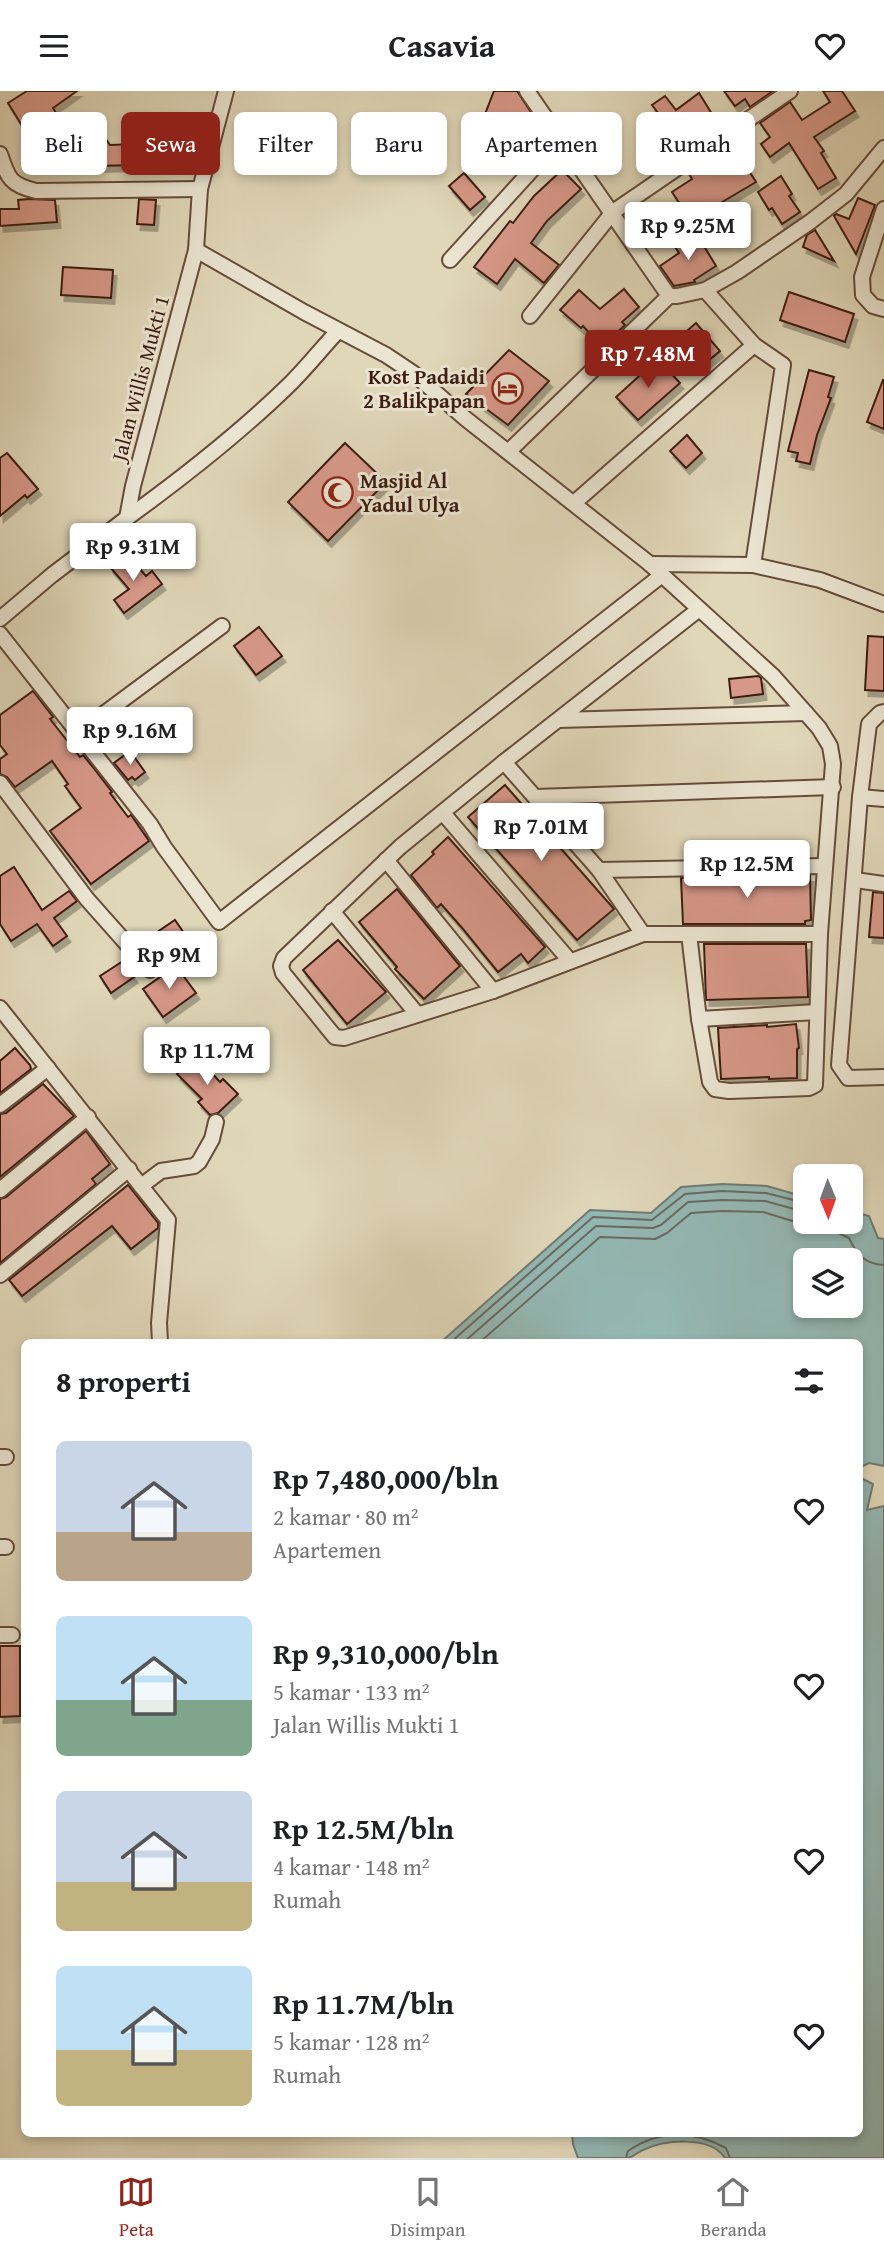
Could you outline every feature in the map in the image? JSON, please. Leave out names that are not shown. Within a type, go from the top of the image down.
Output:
[{"type":"street","name":"Jalan Willis Mukti 1","points":[[127,518],[196,250],[200,189],[226,91]]},
{"type":"street","points":[[527,91],[541,112]]},
{"type":"street","points":[[530,316],[613,212],[790,91]]},
{"type":"street","points":[[508,451],[669,296],[705,290],[737,272],[810,222],[846,194],[884,148]]},
{"type":"street","points":[[0,157],[9,178],[19,187],[36,191],[200,189]]},
{"type":"street","points":[[450,260],[527,175]]},
{"type":"street","points":[[586,175],[669,296]]},
{"type":"street","points":[[884,209],[862,277],[863,295],[873,306],[884,309]]},
{"type":"street","points":[[196,250],[338,331],[386,355],[413,373],[466,419],[650,564],[773,676],[830,745],[832,787],[820,934],[815,1085],[809,1088],[729,1091],[715,1089],[710,1082],[699,1019],[689,934]]},
{"type":"street","points":[[705,290],[754,345],[783,365],[753,565]]},
{"type":"street","points":[[0,619],[52,575],[190,473],[292,382],[338,331]]},
{"type":"street","points":[[574,503],[754,345]]},
{"type":"street","points":[[650,564],[753,565],[820,580],[884,604]]},
{"type":"street","points":[[0,634],[150,824],[219,922],[662,575]]},
{"type":"street","points":[[698,610],[504,762],[386,860],[284,958],[281,966],[283,973],[335,1037],[352,1037],[493,991],[643,934],[820,934]]},
{"type":"street","points":[[78,733],[222,626]]},
{"type":"street","points":[[884,712],[869,724],[860,797],[839,1065],[848,1078],[884,1077]]},
{"type":"street","points":[[559,720],[806,713]]},
{"type":"street","points":[[504,762],[598,870],[643,934]]},
{"type":"street","points":[[0,783],[87,898],[150,970]]},
{"type":"street","points":[[536,797],[832,787]]},
{"type":"street","points":[[860,797],[884,799]]},
{"type":"street","points":[[443,813],[570,961]]},
{"type":"street","points":[[386,860],[493,991]]},
{"type":"street","points":[[598,870],[825,866]]},
{"type":"street","points":[[855,880],[884,884]]},
{"type":"street","points":[[332,911],[417,1014]]},
{"type":"street","points":[[1,1011],[129,1169],[149,1180],[167,1220],[160,1339]]},
{"type":"street","points":[[699,1019],[817,1012]]},
{"type":"street","points":[[0,1105],[48,1068]]},
{"type":"street","points":[[0,1190],[88,1118]]},
{"type":"street","points":[[149,1180],[167,1169],[199,1163],[212,1139],[216,1122]]},
{"type":"street","points":[[0,1275],[129,1169]]},
{"type":"water","points":[[722,1184],[767,1186],[793,1194],[793,1234],[863,1234],[863,1214],[869,1216],[878,1238],[884,1239],[884,1466],[869,1463],[863,1466],[863,1339],[444,1339],[590,1210],[651,1213],[681,1187]]},
{"type":"water","points":[[863,1479],[873,1484],[867,1510],[884,1506],[884,2158],[725,2158],[709,2146],[674,2142],[652,2147],[628,2158],[578,2158],[572,2137],[863,2137]]},
{"type":"building","points":[[27,91],[77,91],[53,108],[56,112],[21,112],[21,124],[8,103]]},
{"type":"building","points":[[494,91],[517,91],[531,112],[486,112]]},
{"type":"building","points":[[724,91],[773,91],[750,107],[745,99],[735,106]]},
{"type":"building","points":[[823,91],[842,91],[855,111],[814,137],[824,151],[821,153],[836,178],[818,189],[789,143],[770,157],[761,144],[770,137],[760,123],[790,102],[802,120],[830,102]]},
{"type":"building","points":[[699,93],[711,112],[657,112],[652,105],[665,96],[676,110]]},
{"type":"building","points":[[107,141],[110,145],[121,145],[121,165],[107,166]]},
{"type":"building","points":[[462,175],[466,175],[485,197],[470,210],[449,186]]},
{"type":"building","points":[[557,175],[567,175],[581,189],[547,221],[531,243],[559,265],[544,283],[515,259],[497,284],[474,267],[510,221],[513,223],[534,196]]},
{"type":"building","points":[[690,175],[752,175],[756,182],[689,218],[672,192],[692,179]]},
{"type":"building","points":[[781,176],[792,194],[789,196],[800,212],[782,224],[758,192]]},
{"type":"building","points":[[858,198],[875,205],[856,254],[834,216],[836,214],[849,219]]},
{"type":"building","points":[[139,199],[156,200],[154,225],[137,224]]},
{"type":"building","points":[[18,200],[55,200],[57,222],[0,226],[0,209],[19,209]]},
{"type":"building","points":[[815,230],[834,261],[803,247],[807,235]]},
{"type":"building","points":[[696,233],[716,266],[694,280],[695,282],[674,286],[660,266],[679,253],[675,247]]},
{"type":"building","points":[[63,267],[113,270],[111,298],[61,295]]},
{"type":"building","points":[[624,289],[639,307],[622,322],[625,325],[602,347],[583,326],[581,328],[560,310],[579,290],[600,309]]},
{"type":"building","points":[[789,292],[854,314],[845,342],[780,320]]},
{"type":"building","points":[[696,323],[720,351],[704,364],[680,337]]},
{"type":"building","name":"Kost Padaidi 2 Balikpapan","points":[[509,350],[549,381],[508,425],[466,394]]},
{"type":"building","points":[[658,359],[680,383],[638,420],[616,397]]},
{"type":"building","points":[[809,370],[834,377],[828,397],[831,398],[817,435],[810,464],[796,461],[798,453],[788,451]]},
{"type":"building","points":[[884,380],[884,429],[867,422]]},
{"type":"building","points":[[687,435],[702,453],[686,468],[670,451]]},
{"type":"building","name":"Masjid Al Yadul Ulya","points":[[345,443],[386,482],[328,541],[288,502]]},
{"type":"building","points":[[7,453],[38,489],[27,498],[25,495],[0,516],[0,458]]},
{"type":"building","points":[[126,553],[146,576],[152,571],[162,584],[124,613],[114,600],[129,589],[110,567]]},
{"type":"building","points":[[259,627],[282,656],[256,675],[234,646]]},
{"type":"building","points":[[868,636],[884,637],[884,691],[865,690]]},
{"type":"building","points":[[761,678],[763,694],[731,698],[729,679]]},
{"type":"building","points":[[33,691],[53,717],[50,719],[80,757],[83,755],[92,766],[128,817],[131,815],[149,841],[91,884],[50,831],[81,808],[52,761],[15,787],[7,777],[0,774],[0,759],[7,754],[0,745],[0,715]]},
{"type":"building","points":[[130,751],[145,772],[135,780],[132,777],[128,780],[114,763]]},
{"type":"building","points":[[505,785],[614,909],[577,940],[468,817]]},
{"type":"building","points":[[448,837],[545,947],[528,963],[521,954],[498,972],[441,904],[437,908],[411,875]]},
{"type":"building","points":[[14,867],[42,910],[69,891],[77,901],[54,918],[67,936],[53,946],[37,924],[11,941],[0,924],[0,876]]},
{"type":"building","points":[[810,876],[811,920],[805,921],[805,924],[683,924],[681,878]]},
{"type":"building","points":[[397,889],[460,966],[424,999],[395,969],[397,967],[359,922]]},
{"type":"building","points":[[873,892],[884,893],[884,938],[869,937]]},
{"type":"building","points":[[175,920],[195,949],[170,966],[150,937]]},
{"type":"building","points":[[338,940],[386,992],[347,1024],[303,970]]},
{"type":"building","points":[[704,944],[806,944],[808,997],[706,1000]]},
{"type":"building","points":[[123,961],[134,977],[111,993],[100,976]]},
{"type":"building","points":[[176,966],[196,993],[163,1017],[143,989]]},
{"type":"building","points":[[796,1024],[799,1048],[797,1078],[721,1079],[718,1028]]},
{"type":"building","points":[[15,1048],[31,1069],[0,1093],[0,1061]]},
{"type":"building","points":[[196,1056],[220,1082],[223,1079],[238,1094],[218,1113],[210,1115],[198,1102],[202,1099],[177,1074]]},
{"type":"building","points":[[43,1084],[74,1116],[0,1177],[0,1114],[6,1113]]},
{"type":"building","points":[[86,1131],[110,1164],[92,1179],[96,1184],[0,1263],[0,1199],[6,1197]]},
{"type":"building","points":[[128,1185],[158,1223],[158,1228],[131,1249],[112,1226],[22,1296],[9,1280]]},
{"type":"building","points":[[0,1646],[20,1646],[20,1716],[0,1717]]},
{"type":"place","name":"Kost Padaidi 2 Balikpapan","points":[[508,388]]},
{"type":"place","name":"Masjid Al Yadul Ulya","points":[[337,492]]}]
